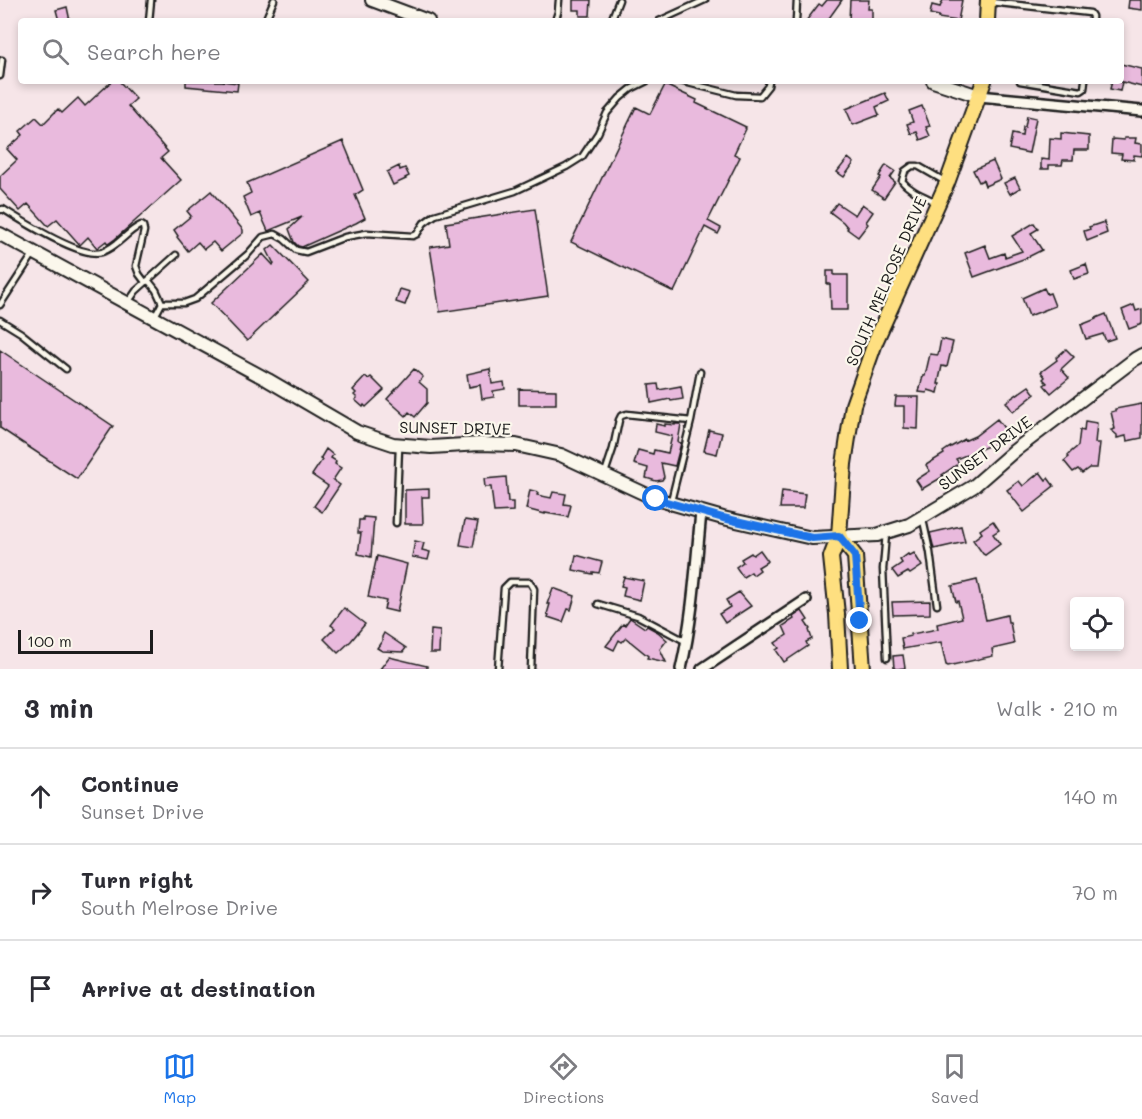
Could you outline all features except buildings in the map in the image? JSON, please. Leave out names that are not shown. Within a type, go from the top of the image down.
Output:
[{"type":"main road","points":[[372,0],[420,18]]},
{"type":"main road","points":[[987,18],[988,1]]},
{"type":"main road","points":[[942,84],[979,96]]},
{"type":"main road","name":"SOUTH MELROSE DRIVE","points":[[840,669],[831,557],[839,536],[844,464],[853,405],[876,340],[947,183],[983,84]]},
{"type":"main road","name":"SUNSET DRIVE","points":[[0,234],[268,380],[357,432],[393,444],[431,447],[480,444],[516,445],[561,455],[671,504],[812,538],[877,535],[909,525],[974,486],[1014,451],[1142,355]]},
{"type":"main road","points":[[839,536],[855,556],[863,669]]},
{"type":"street","points":[[979,96],[1142,111]]},
{"type":"street","points":[[681,669],[694,594],[701,512]]},
{"type":"street","points":[[702,669],[806,600]]},
{"type":"lane","points":[[149,18],[151,0]]},
{"type":"lane","points":[[266,18],[274,0]]},
{"type":"lane","points":[[556,18],[559,0]]},
{"type":"lane","points":[[612,18],[619,0]]},
{"type":"lane","points":[[666,18],[705,0]]},
{"type":"lane","points":[[796,18],[797,0]]},
{"type":"lane","points":[[988,1],[1090,13],[1092,18]]},
{"type":"lane","points":[[0,76],[2,60]]},
{"type":"lane","points":[[162,303],[184,303],[195,299],[248,254],[263,237],[275,234],[296,250],[306,252],[345,237],[367,233],[413,236],[435,214],[515,191],[582,157],[598,133],[607,113],[620,98],[641,84]]},
{"type":"lane","points":[[693,84],[736,95],[760,96],[768,84]]},
{"type":"lane","points":[[1038,84],[1081,91],[1085,84]]},
{"type":"lane","points":[[938,203],[905,185],[902,181],[905,171],[918,166],[947,183]]},
{"type":"lane","points":[[0,210],[3,209],[83,251],[96,254],[121,242],[134,229],[143,226],[144,231],[136,266],[139,274],[156,290],[162,303]]},
{"type":"lane","points":[[0,305],[34,253]]},
{"type":"lane","points":[[127,303],[136,291],[176,255]]},
{"type":"lane","points":[[154,318],[162,303]]},
{"type":"lane","points":[[0,320],[21,333],[66,369]]},
{"type":"lane","points":[[671,504],[700,372]]},
{"type":"lane","points":[[604,475],[621,416],[627,414],[691,421]]},
{"type":"lane","points":[[396,523],[399,444]]},
{"type":"lane","points":[[923,517],[937,605]]},
{"type":"lane","points":[[887,532],[883,569],[887,658]]},
{"type":"lane","points":[[498,669],[504,588],[510,582],[530,582],[534,589],[531,669]]},
{"type":"lane","points":[[598,604],[638,616],[687,642]]},
{"type":"route","points":[[656,499],[723,518],[812,538],[839,536],[855,556],[860,621]]}]
